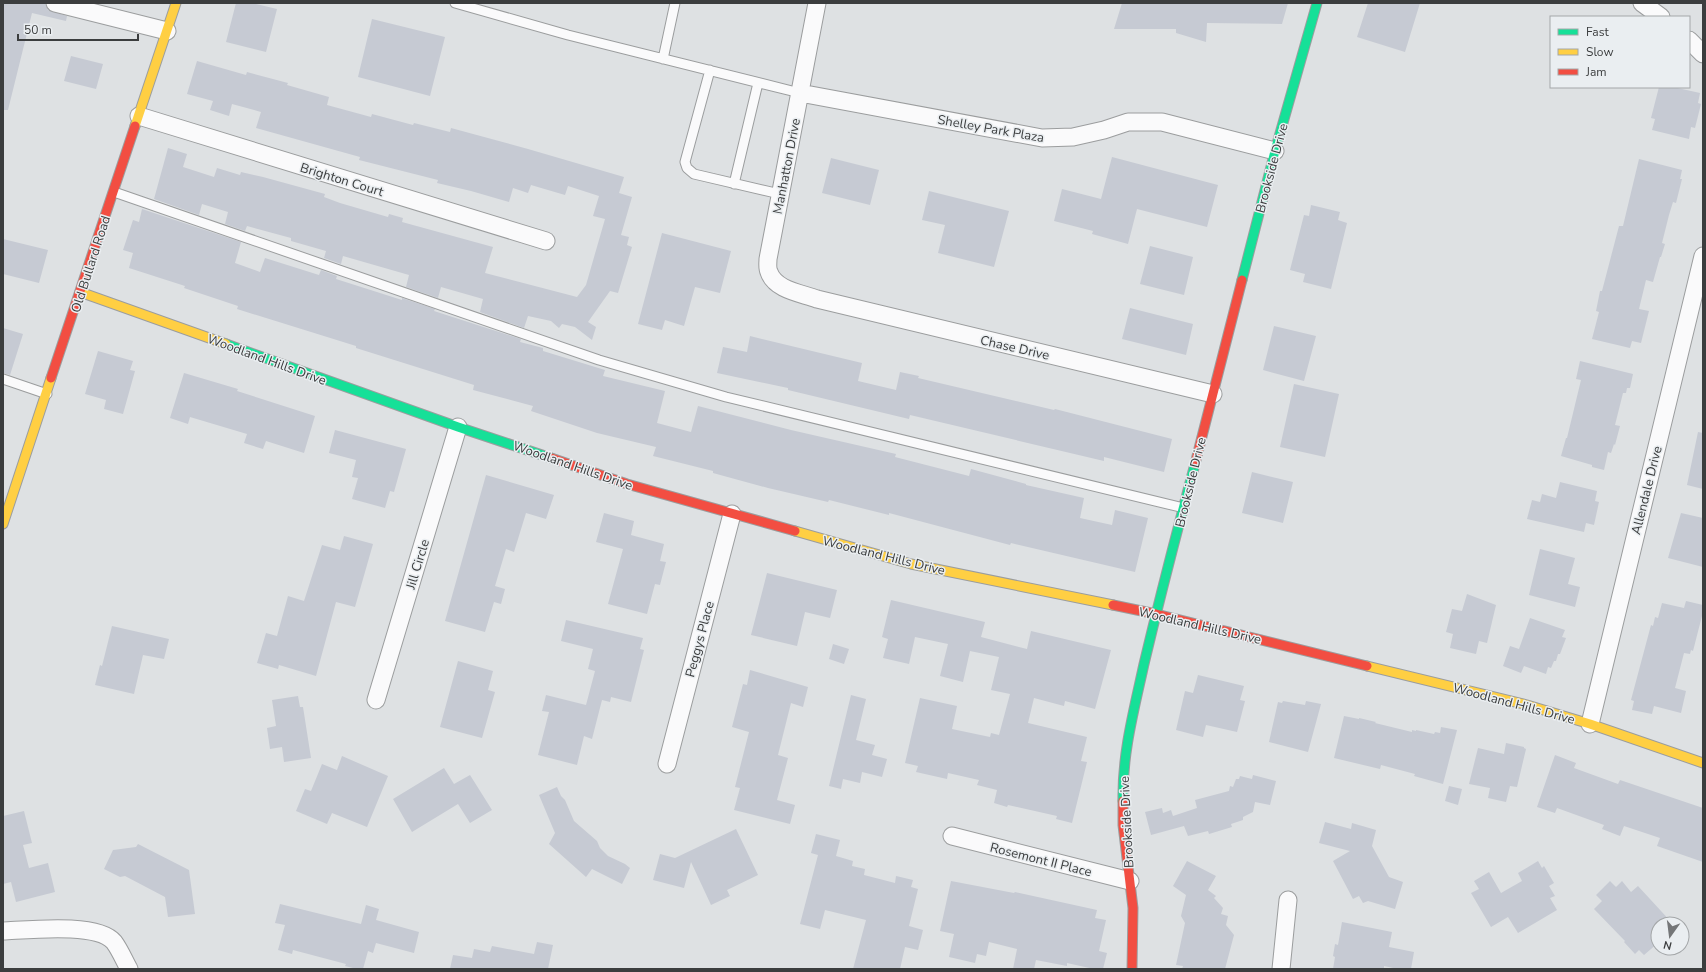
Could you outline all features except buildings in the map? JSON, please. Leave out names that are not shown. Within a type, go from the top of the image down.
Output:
[{"type":"street","points":[[55,3],[167,31]]},
{"type":"street","name":"Old Bullard Road","points":[[3,524],[176,3]]},
{"type":"street","name":"Manhatton Drive","points":[[817,3],[768,259],[768,271],[775,282],[785,288],[818,299]]},
{"type":"street","name":"Brookside Drive","points":[[1132,969],[1133,908],[1123,825],[1122,776],[1127,738],[1156,614],[1275,152],[1317,3]]},
{"type":"street","points":[[1642,3],[1660,16]]},
{"type":"street","points":[[1690,41],[1703,54]]},
{"type":"street","name":"Shelley Park Plaza","points":[[800,93],[1042,138],[1074,137],[1104,130],[1128,122],[1162,122],[1275,152]]},
{"type":"street","name":"Brighton Court","points":[[139,116],[546,241]]},
{"type":"street","name":"Allendale Drive","points":[[1590,724],[1703,256]]},
{"type":"street","name":"Woodland Hills Drive","points":[[80,292],[458,427],[627,484],[911,564],[1156,614],[1527,705],[1590,724],[1703,763]]},
{"type":"street","name":"Chase Drive","points":[[818,299],[1213,394]]},
{"type":"street","name":"Jill Circle","points":[[376,700],[458,427]]},
{"type":"street","name":"Peggys Place","points":[[667,764],[732,514]]},
{"type":"street","name":"Rosemont II Place","points":[[952,836],[1130,881]]},
{"type":"street","points":[[1281,969],[1288,900]]},
{"type":"street","points":[[3,931],[75,928],[103,935],[113,941],[129,969]]},
{"type":"lane","points":[[455,3],[568,34],[800,93]]},
{"type":"lane","points":[[663,58],[675,3]]},
{"type":"lane","points":[[710,70],[686,162],[687,168],[694,174],[780,194]]},
{"type":"lane","points":[[734,184],[758,82]]},
{"type":"lane","points":[[114,192],[599,360],[726,397],[1184,508]]},
{"type":"lane","points":[[3,379],[46,394]]},
{"type":"traffic: fast","points":[[1242,280],[1275,151],[1317,3]]},
{"type":"traffic: fast","points":[[226,344],[458,427],[551,458]]},
{"type":"traffic: fast","points":[[1123,801],[1124,766],[1133,715],[1156,614],[1195,464]]},
{"type":"traffic: slow","points":[[135,126],[176,3]]},
{"type":"traffic: slow","points":[[80,292],[226,344]]},
{"type":"traffic: slow","points":[[3,524],[51,378]]},
{"type":"traffic: slow","points":[[795,531],[911,564],[1113,605]]},
{"type":"traffic: slow","points":[[1367,666],[1527,705],[1590,724],[1703,763]]},
{"type":"traffic: jam","points":[[51,378],[135,126]]},
{"type":"traffic: jam","points":[[1195,464],[1242,280]]},
{"type":"traffic: jam","points":[[551,458],[627,484],[795,531]]},
{"type":"traffic: jam","points":[[1113,605],[1156,614],[1367,666]]},
{"type":"traffic: jam","points":[[1123,801],[1123,825],[1133,908],[1132,969]]}]
